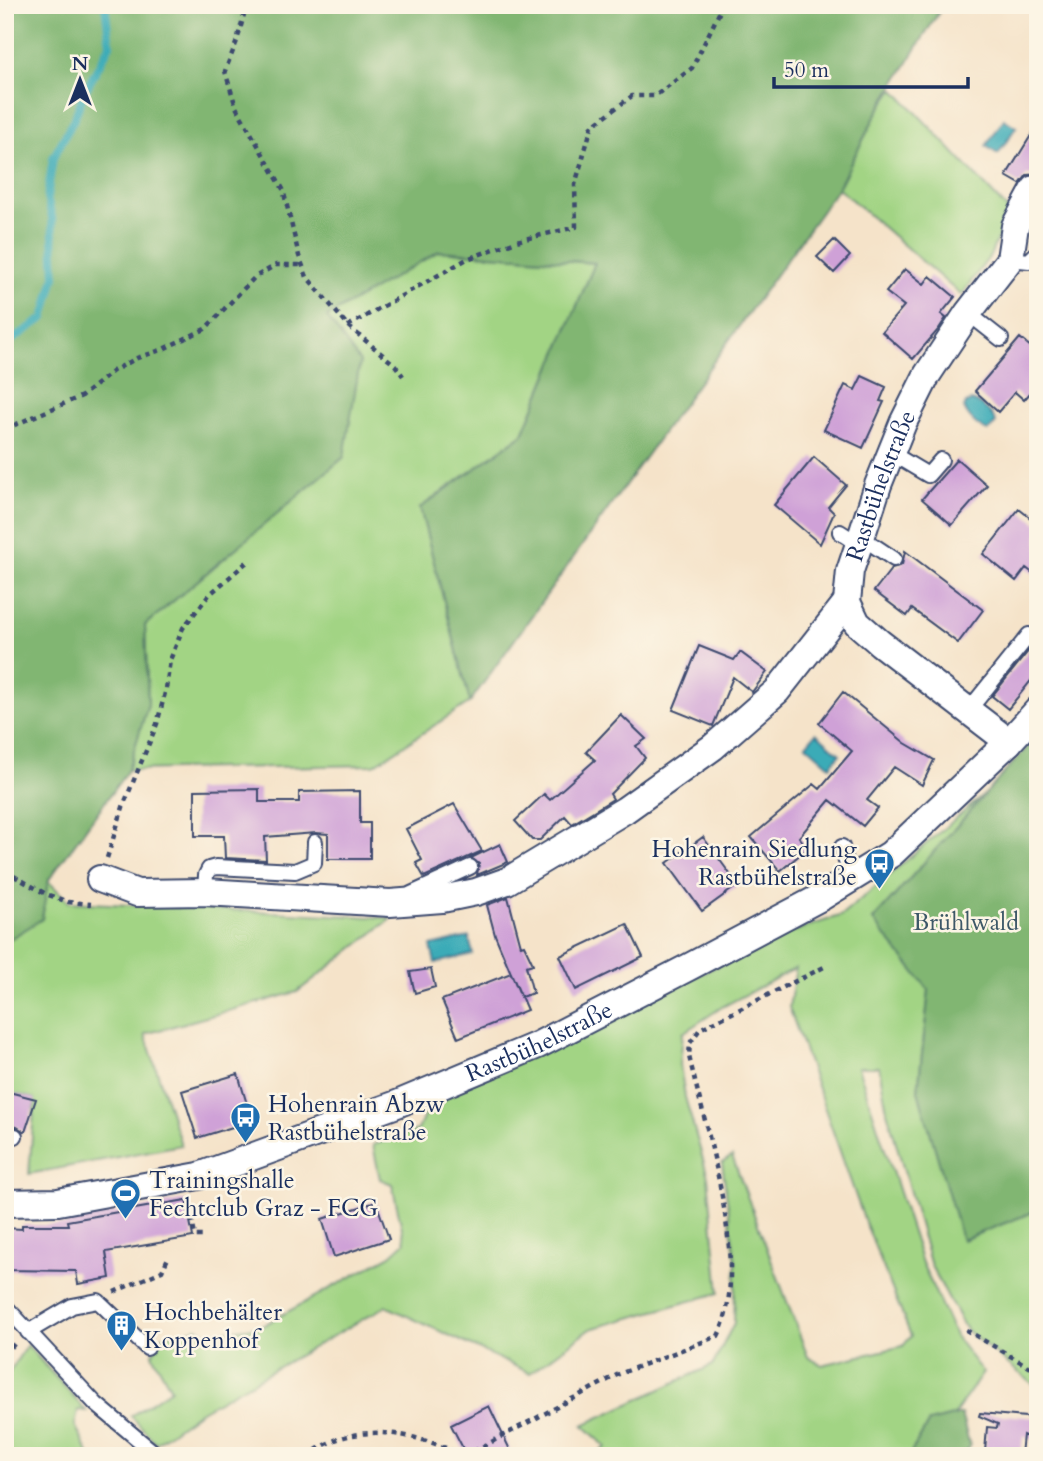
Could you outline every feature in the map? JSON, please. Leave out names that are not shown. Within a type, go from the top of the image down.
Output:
[{"type":"street","name":"Rastbühelstraße","points":[[847,602],[853,538],[891,453],[927,375],[968,313],[1010,259],[1015,226],[1035,189]]},
{"type":"street","points":[[100,880],[136,893],[205,892],[390,903],[442,899],[476,892],[507,881],[625,810],[713,747],[777,691],[847,602],[857,623],[1009,742]]},
{"type":"street","name":"Rastbühelstraße","points":[[5,1203],[58,1202],[199,1176],[386,1108],[538,1045],[689,968],[851,879],[891,854],[1009,742],[1038,710]]},
{"type":"lane","points":[[1010,259],[1029,261],[1038,252]]},
{"type":"lane","points":[[968,313],[1001,339]]},
{"type":"lane","points":[[891,453],[928,475],[941,460]]},
{"type":"lane","points":[[853,538],[894,559]]},
{"type":"lane","points":[[968,711],[1029,635]]},
{"type":"lane","points":[[205,892],[209,869],[216,867],[295,871],[314,863],[315,842]]},
{"type":"lane","points":[[842,847],[851,879]]},
{"type":"lane","points":[[390,903],[470,867]]},
{"type":"lane","points":[[28,1332],[72,1307],[98,1301],[147,1348]]},
{"type":"lane","points":[[5,1306],[96,1404],[158,1456]]},
{"type":"path","points":[[251,5],[245,11],[225,72],[236,107],[283,188],[307,276],[348,326],[395,365],[403,376]]},
{"type":"path","points":[[348,326],[467,259],[516,241],[576,227],[576,185],[592,126],[632,96],[655,96],[692,68],[723,5]]},
{"type":"path","points":[[5,429],[82,396],[113,371],[205,329],[255,277],[276,265],[302,265]]},
{"type":"path","points":[[100,880],[124,804],[157,724],[170,660],[183,628],[209,595],[247,562]]},
{"type":"path","points":[[308,1456],[339,1438],[367,1432],[387,1432],[440,1444],[464,1456],[619,1374],[718,1336],[726,1322],[730,1294],[730,1256],[720,1182],[689,1056],[690,1043],[700,1029],[824,967]]},
{"type":"path","points":[[190,1220],[195,1236],[203,1236]]},
{"type":"path","points":[[98,1301],[162,1271],[168,1258]]},
{"type":"path","points":[[966,1330],[1038,1372]]},
{"type":"green space","points":[[5,5],[946,5],[939,12],[878,111],[838,188],[470,702],[420,508],[523,434],[595,263],[439,251],[327,317],[360,362],[344,457],[145,625],[148,704],[128,770],[48,881],[42,919],[5,942]]},
{"type":"green space","points":[[894,89],[1009,211],[990,256],[961,295],[838,188],[878,111]]},
{"type":"green space","points":[[439,251],[595,263],[523,434],[420,508],[470,702],[374,765],[128,770],[148,704],[145,625],[344,457],[326,317]]},
{"type":"green space","name":"Brühlwald","points":[[1038,735],[1038,1210],[962,1240],[918,1091],[929,990],[873,920]]},
{"type":"green space","points":[[986,793],[873,920],[929,990],[918,1091],[963,1240],[1038,1210],[1038,1388],[966,1330],[931,1266],[887,1111],[879,1067],[858,1067],[922,1263],[955,1336],[983,1373],[953,1416],[929,1422],[909,1456],[595,1456],[606,1447],[583,1425],[713,1365],[734,1323],[736,1263],[722,1163],[732,1156],[808,1357],[822,1365],[903,1346],[911,1336],[865,1222],[789,1007],[796,968],[722,1007],[683,1033],[680,1065],[685,1097],[708,1177],[719,1293],[590,1329],[530,1373],[386,1306],[199,1412],[156,1443],[131,1416],[171,1389],[152,1354],[163,1336],[197,1328],[206,1333],[262,1326],[391,1255],[405,1242],[392,1184],[380,1179],[373,1145],[418,1130],[430,1102],[783,935],[842,915]]},
{"type":"green space","points":[[48,881],[69,902],[392,918],[297,992],[145,1034],[181,1145],[29,1174],[35,1099],[5,1091],[5,942],[42,919]]},
{"type":"green space","points":[[27,1345],[86,1411],[78,1410],[75,1425],[90,1456],[6,1456],[5,1387],[8,1374]]},
{"type":"green space","points":[[961,1414],[970,1446],[964,1456],[909,1456],[929,1422]]},
{"type":"water","points":[[1004,119],[1016,127],[998,154],[986,146]]},
{"type":"water","points":[[971,401],[986,409],[994,419],[996,423],[988,431],[974,422],[966,412],[966,403]]},
{"type":"water","points":[[816,733],[840,754],[830,766],[806,745]]},
{"type":"water","points":[[469,937],[473,954],[435,963],[431,946]]},
{"type":"building","points":[[1038,124],[1038,174],[1027,175],[1020,184],[1006,176]]},
{"type":"building","points":[[834,240],[850,256],[834,273],[817,257]]},
{"type":"building","points":[[905,269],[924,284],[930,276],[955,297],[941,314],[946,318],[938,330],[913,359],[882,332],[904,306],[886,292]]},
{"type":"building","points":[[1020,338],[1038,353],[1038,366],[1030,375],[1038,384],[1024,400],[1015,392],[998,412],[975,391]]},
{"type":"building","points":[[862,376],[886,387],[880,401],[884,402],[863,448],[824,430],[845,385],[855,390]]},
{"type":"building","points":[[814,457],[846,485],[828,507],[834,513],[820,544],[774,505]]},
{"type":"building","points":[[957,459],[987,485],[952,525],[922,499]]},
{"type":"building","points":[[1019,509],[1038,524],[1038,577],[1026,568],[1016,581],[983,554]]},
{"type":"building","points":[[905,551],[983,610],[958,643],[912,609],[907,616],[874,591],[892,568],[902,565]]},
{"type":"building","points":[[1038,639],[1038,672],[1008,709],[992,696]]},
{"type":"building","points":[[699,646],[734,660],[740,652],[767,672],[752,692],[733,677],[713,726],[673,710]]},
{"type":"building","points":[[843,692],[905,743],[934,760],[922,785],[894,767],[867,800],[878,808],[863,826],[830,800],[799,837],[808,848],[780,871],[751,837],[814,784],[820,789],[852,751],[819,723]]},
{"type":"building","points":[[621,715],[646,739],[636,746],[645,758],[610,794],[613,799],[572,824],[565,816],[540,840],[532,840],[515,821],[544,794],[550,800],[595,760],[586,752]]},
{"type":"building","points":[[259,789],[259,802],[299,802],[299,792],[360,791],[360,823],[370,823],[370,859],[328,859],[328,834],[265,837],[266,860],[225,858],[224,836],[195,836],[195,790]]},
{"type":"building","points":[[454,804],[482,851],[424,877],[416,863],[422,860],[406,829]]},
{"type":"building","points":[[703,837],[738,885],[702,911],[667,863]]},
{"type":"building","points":[[500,844],[508,862],[477,875],[479,864],[471,858]]},
{"type":"building","points":[[508,897],[521,946],[524,945],[533,964],[526,966],[533,993],[521,997],[495,935],[487,905]]},
{"type":"building","points":[[627,924],[643,957],[576,990],[560,956]]},
{"type":"building","points":[[431,969],[435,987],[415,993],[410,972]]},
{"type":"building","points":[[511,973],[527,1010],[458,1038],[442,1000]]},
{"type":"building","points":[[238,1074],[252,1121],[197,1138],[182,1091]]},
{"type":"building","points":[[5,1091],[36,1099],[25,1132],[5,1125]]},
{"type":"building","points":[[186,1200],[193,1237],[106,1252],[110,1278],[78,1284],[76,1271],[5,1270],[5,1228],[22,1229],[22,1225],[68,1225],[67,1221]]},
{"type":"building","points":[[376,1202],[389,1239],[334,1257],[322,1219]]},
{"type":"building","points":[[489,1406],[513,1456],[467,1456],[451,1425]]},
{"type":"building","points":[[980,1413],[1038,1418],[1038,1442],[1023,1435],[1021,1455],[985,1452],[987,1427],[997,1428],[998,1424],[979,1416]]},
{"type":"waterway","points":[[5,350],[9,342],[44,318],[55,277],[52,217],[47,198],[53,158],[110,45],[105,5]]},
{"type":"place","name":"Hohenrain Siedlung Rastbühelstraße","points":[[880,890]]},
{"type":"place","name":"Hohenrain Abzw Rastbühelstraße","points":[[245,1145]]},
{"type":"place","name":"Trainingshalle Fechtclub Graz - FCG","points":[[126,1221]]},
{"type":"place","name":"Hochbehälter Koppenhof","points":[[121,1353]]}]
